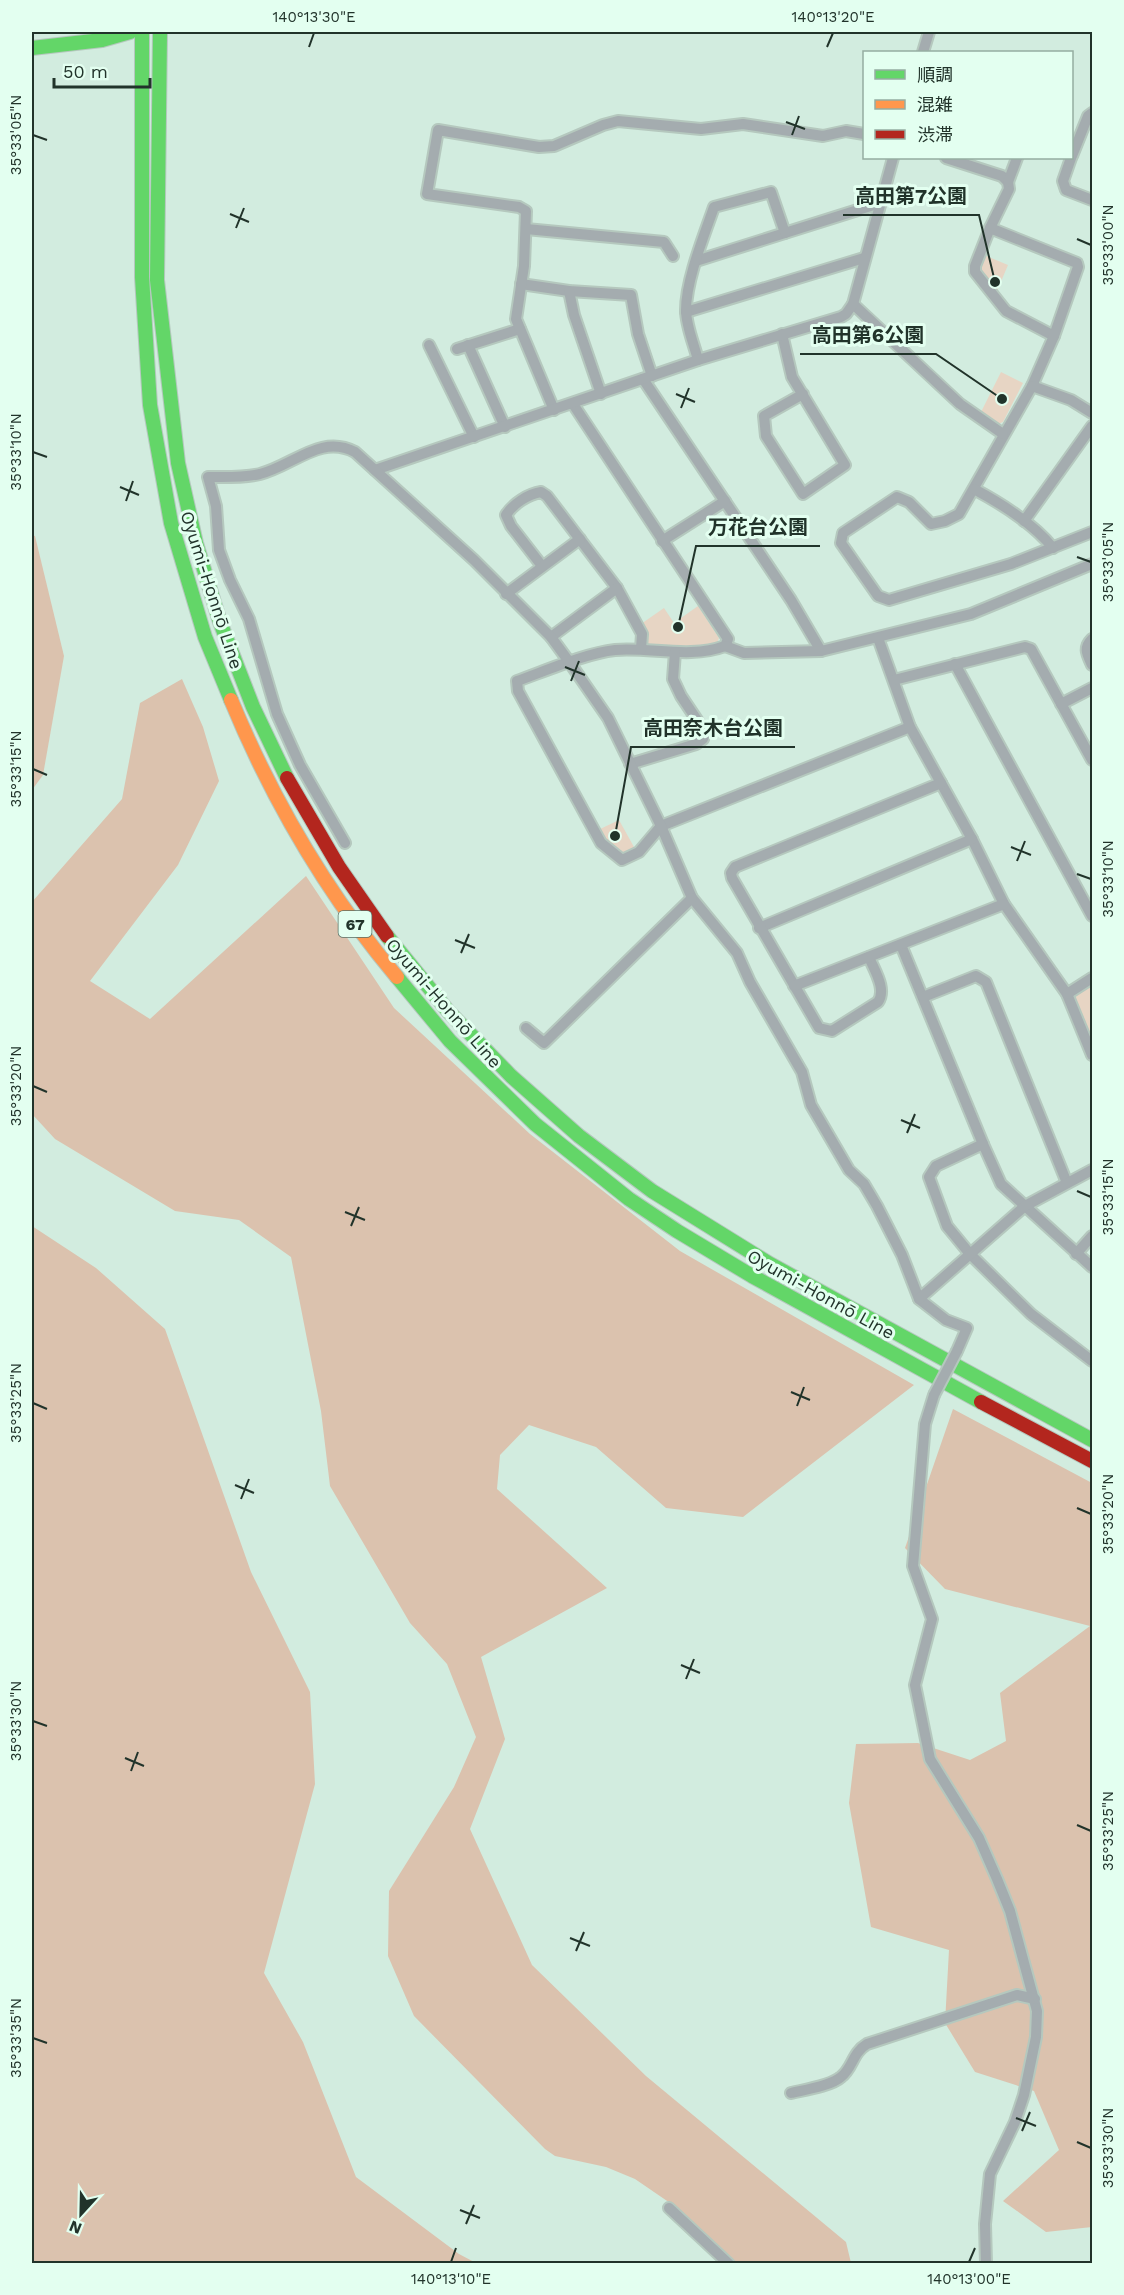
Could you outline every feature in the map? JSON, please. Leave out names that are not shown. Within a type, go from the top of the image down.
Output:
[{"type":"main road","points":[[32,48],[102,40],[130,32]]},
{"type":"main road","name":"Oyumi-Honnō Line","points":[[142,32],[143,321],[150,406],[167,509],[184,569],[223,684],[273,796],[324,880],[376,952],[447,1039],[508,1101],[584,1165],[663,1222],[737,1268],[1092,1461]]},
{"type":"main road","name":"Oyumi-Honnō Line","points":[[160,36],[157,285],[177,460],[188,513],[201,564],[253,711],[294,793],[363,905],[434,996],[471,1037],[532,1096],[607,1158],[686,1213],[742,1248],[1092,1440]]},
{"type":"street","points":[[923,51],[928,32]]},
{"type":"street","points":[[1073,152],[1092,113]]},
{"type":"street","points":[[554,410],[516,319],[524,266],[526,211],[519,207],[427,194],[438,130],[539,147],[554,146],[618,121],[701,129],[743,124],[823,136],[846,131],[863,134]]},
{"type":"street","points":[[375,470],[698,360],[846,314],[853,304],[893,159]]},
{"type":"street","points":[[949,159],[1002,176],[1008,182]]},
{"type":"street","points":[[1017,159],[1008,182],[1009,189],[990,228],[975,266],[975,272],[1006,311],[1054,336]]},
{"type":"street","points":[[1070,159],[1063,181],[1066,190],[1092,200]]},
{"type":"street","points":[[698,360],[686,312],[696,261],[714,207],[771,192],[785,233]]},
{"type":"street","points":[[696,261],[880,203]]},
{"type":"street","points":[[990,228],[1077,263],[1078,272],[1032,386],[959,514],[945,521],[931,524],[909,502],[897,497],[843,533],[841,543],[872,584],[878,596],[889,600],[1011,564],[1092,532]]},
{"type":"street","points":[[526,229],[664,242],[673,256]]},
{"type":"street","points":[[686,312],[864,258]]},
{"type":"street","points":[[521,284],[569,291],[631,295],[648,377],[725,501],[791,600],[821,651]]},
{"type":"street","points":[[569,291],[574,315],[601,394]]},
{"type":"street","points":[[853,304],[960,404],[1003,434]]},
{"type":"street","points":[[505,427],[463,347],[520,329]]},
{"type":"street","points":[[782,334],[792,377],[803,394],[845,465],[803,494],[766,436],[764,417],[803,394]]},
{"type":"street","points":[[429,345],[474,437]]},
{"type":"street","points":[[1032,386],[1071,400],[1092,413]]},
{"type":"street","points":[[573,404],[724,632],[728,639],[725,646]]},
{"type":"street","points":[[1024,521],[1092,426]]},
{"type":"street","points":[[345,843],[300,765],[277,714],[249,619],[230,580],[219,550],[216,506],[208,477],[232,478],[259,474],[279,468],[317,449],[336,445],[355,452],[474,560],[551,637],[570,663],[608,718],[661,826],[692,898],[736,953],[750,982],[802,1072],[811,1105],[849,1170],[864,1184],[877,1206],[902,1255],[920,1299],[946,1320],[968,1328],[934,1395],[925,1424],[913,1566],[932,1619],[915,1685],[930,1759],[979,1838],[997,1879],[1010,1911],[1035,1999],[1036,2037],[1024,2096],[1015,2122],[990,2174],[987,2190],[986,2264]]},
{"type":"street","points":[[974,489],[1024,521],[1044,537],[1053,548]]},
{"type":"street","points":[[542,566],[511,526],[506,515],[511,508],[533,494],[541,492],[547,496],[617,588],[642,634],[641,649]]},
{"type":"street","points":[[662,541],[725,501]]},
{"type":"street","points":[[507,594],[580,539]]},
{"type":"street","points":[[910,726],[661,826],[639,852],[622,860],[601,843],[518,691],[517,681],[612,650],[710,651],[725,646],[744,653],[821,651],[971,614],[1092,564]]},
{"type":"street","points":[[551,637],[617,588]]},
{"type":"street","points":[[878,638],[910,726],[972,839],[1004,904],[1066,994],[1092,1055]]},
{"type":"street","points":[[1092,639],[1086,651],[1092,665]]},
{"type":"street","points":[[894,680],[1025,646],[1031,649],[1092,760]]},
{"type":"street","points":[[630,764],[696,744],[703,739],[705,732],[681,696],[673,679],[675,652]]},
{"type":"street","points":[[955,664],[1092,916]]},
{"type":"street","points":[[1061,704],[1092,688]]},
{"type":"street","points":[[869,957],[882,988],[882,996],[878,1002],[832,1031],[819,1028],[759,928],[731,873],[735,867],[941,783]]},
{"type":"street","points":[[759,928],[972,839]]},
{"type":"street","points":[[526,1028],[544,1043],[692,898]]},
{"type":"street","points":[[794,986],[1004,904]]},
{"type":"street","points":[[901,945],[1001,1184],[1092,1267]]},
{"type":"street","points":[[923,998],[976,976],[987,982],[1067,1183]]},
{"type":"street","points":[[1066,994],[1092,978]]},
{"type":"street","points":[[983,1144],[936,1166],[929,1177],[947,1226],[970,1254],[1031,1314],[1092,1362]]},
{"type":"street","points":[[920,1299],[1025,1206],[1092,1170]]},
{"type":"street","points":[[1076,1254],[1092,1236]]},
{"type":"street","points":[[791,2093],[833,2082],[842,2077],[859,2049],[867,2044],[1017,1995],[1035,1999]]},
{"type":"street","points":[[669,2208],[724,2262]]},
{"type":"shaded area","points":[[984,255],[1008,265],[997,291],[981,271]]},
{"type":"shaded area","points":[[1001,372],[1023,383],[1003,422],[998,424],[980,414]]},
{"type":"shaded area","points":[[32,535],[35,536],[64,656],[43,775],[32,790]]},
{"type":"shaded area","points":[[698,606],[719,638],[717,643],[703,648],[646,644],[646,629],[641,624],[664,608],[674,623]]},
{"type":"shaded area","points":[[182,679],[203,727],[219,781],[178,865],[90,981],[150,1019],[306,876],[394,1008],[530,1134],[680,1251],[914,1385],[743,1517],[666,1508],[596,1447],[529,1425],[500,1455],[497,1489],[607,1588],[481,1657],[505,1739],[470,1829],[532,1965],[646,2076],[846,2242],[851,2263],[735,2263],[673,2205],[635,2179],[606,2167],[555,2156],[545,2149],[414,2016],[388,1956],[389,1891],[454,1787],[476,1737],[447,1664],[410,1623],[330,1486],[321,1411],[291,1257],[239,1220],[175,1211],[55,1139],[32,1114],[32,902],[122,799],[140,703]]},
{"type":"shaded area","points":[[619,820],[634,847],[624,854],[605,843],[598,830]]},
{"type":"shaded area","points":[[1092,985],[1092,1046],[1075,1002],[1077,993]]},
{"type":"shaded area","points":[[32,1226],[96,1268],[165,1329],[251,1572],[310,1692],[315,1784],[264,1973],[303,2042],[356,2177],[459,2254],[476,2263],[32,2263]]},
{"type":"shaded area","points":[[953,1409],[1092,1483],[1092,2227],[1046,2232],[1003,2201],[1059,2150],[1034,2091],[975,2072],[945,2023],[949,1950],[871,1927],[849,1803],[856,1744],[918,1743],[970,1760],[1006,1741],[1000,1693],[1090,1626],[945,1589],[905,1548]]},
{"type":"traffic: fast","points":[[32,48],[102,40],[130,32]]},
{"type":"traffic: fast","points":[[142,32],[142,277],[150,405],[171,523],[205,637],[231,700]]},
{"type":"traffic: fast","points":[[160,32],[157,280],[178,463],[196,543],[220,622],[253,707],[287,778]]},
{"type":"traffic: fast","points":[[387,936],[448,1011],[511,1076],[579,1136],[652,1191],[770,1264],[1092,1440]]},
{"type":"traffic: fast","points":[[397,977],[450,1041],[535,1124],[629,1199],[752,1276],[981,1402]]},
{"type":"traffic: slow","points":[[231,700],[283,810],[348,913],[397,977]]},
{"type":"traffic: jam","points":[[287,778],[339,867],[387,936]]},
{"type":"traffic: jam","points":[[981,1402],[1092,1461]]},
{"type":"place","name":"高田第7公園","points":[[995,282]]},
{"type":"place","name":"高田第6公園","points":[[1002,399]]},
{"type":"place","name":"万花台公園","points":[[678,627]]},
{"type":"place","name":"高田奈木台公園","points":[[615,836]]}]
